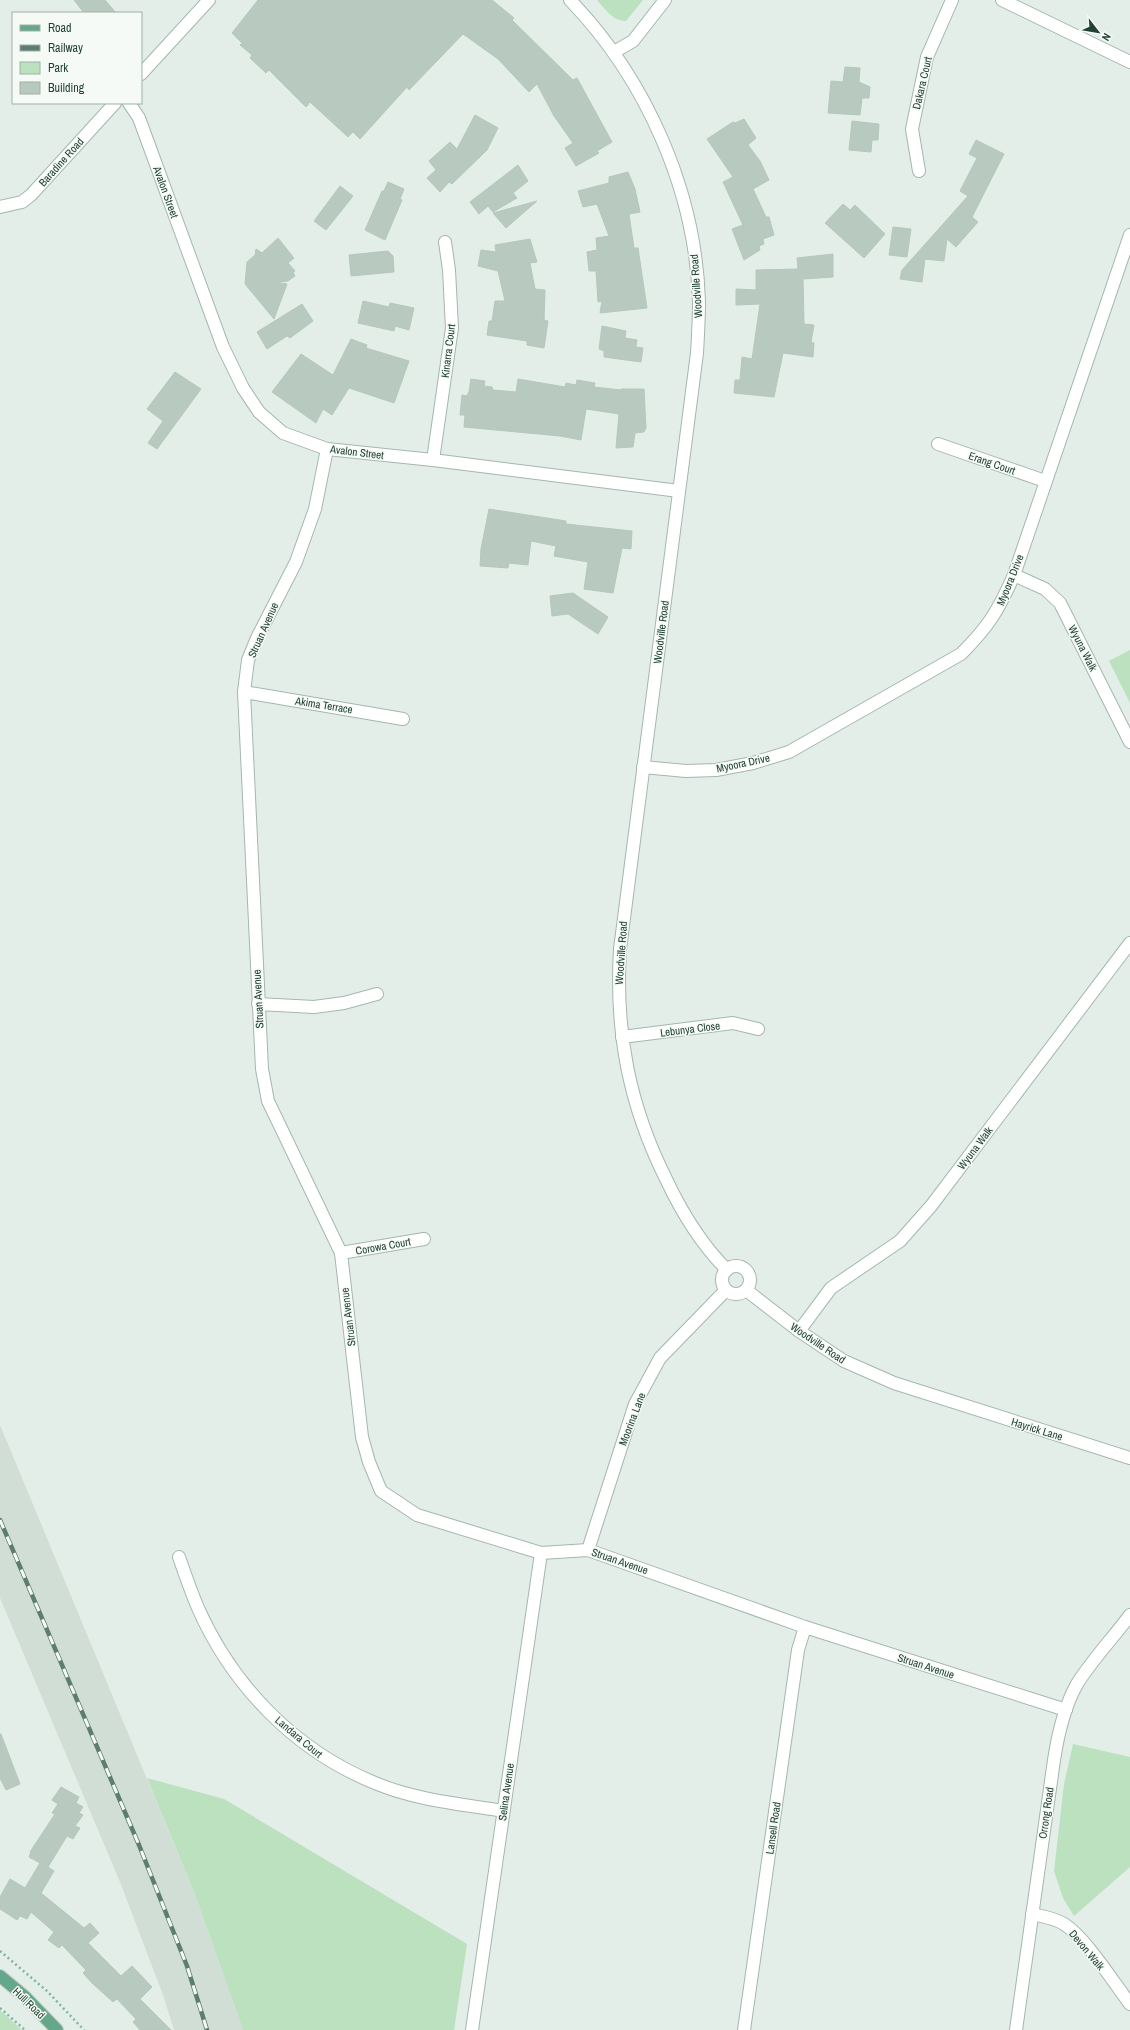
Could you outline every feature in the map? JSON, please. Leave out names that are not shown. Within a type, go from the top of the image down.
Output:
[{"type":"main road","name":"Hull Road","points":[[0,1976],[24,1996],[57,2030]]},
{"type":"street","points":[[142,73],[209,0]]},
{"type":"street","name":"Woodville Road","points":[[570,0],[614,52],[644,100],[658,129],[675,171],[693,242],[699,302],[697,353],[643,767],[620,949],[618,977],[622,1037],[628,1077],[644,1132],[689,1224],[704,1245],[727,1270]]},
{"type":"street","points":[[614,52],[628,45],[637,37],[665,0]]},
{"type":"street","name":"Dakara Court","points":[[919,171],[912,129],[927,57],[952,0]]},
{"type":"street","points":[[1002,0],[1130,62]]},
{"type":"street","name":"Baradine Road","points":[[0,207],[22,202],[31,195],[114,104]]},
{"type":"street","name":"Avalon Street","points":[[130,104],[139,118],[223,347],[243,388],[259,412],[283,433],[328,449],[433,460],[679,491]]},
{"type":"street","name":"Myoora Drive","points":[[643,767],[686,771],[716,770],[753,763],[789,752],[961,654],[984,631],[1000,607],[1014,574],[1130,235]]},
{"type":"street","name":"Kinarra Court","points":[[433,460],[452,328],[449,270],[445,242]]},
{"type":"street","name":"Erang Court","points":[[938,444],[1045,481]]},
{"type":"street","name":"Struan Avenue","points":[[328,449],[316,509],[296,562],[256,638],[248,660],[244,692],[258,1004],[262,1069],[268,1101],[341,1253],[362,1437],[369,1462],[381,1491],[417,1515],[541,1553],[588,1550],[805,1627],[1066,1710]]},
{"type":"street","name":"Wyuna Walk","points":[[1014,574],[1045,589],[1060,603],[1130,742]]},
{"type":"street","name":"Akima Terrace","points":[[244,692],[403,719]]},
{"type":"street","name":"Wyuna Walk","points":[[798,1331],[831,1288],[900,1241],[931,1206],[1130,943]]},
{"type":"street","points":[[258,1004],[314,1007],[344,1003],[377,994]]},
{"type":"street","name":"Lebunya Close","points":[[622,1037],[733,1023],[758,1029]]},
{"type":"street","name":"Corowa Court","points":[[341,1253],[424,1238]]},
{"type":"street","points":[[736,1266],[745,1269],[749,1277],[746,1290],[734,1294],[726,1290],[722,1279],[727,1270],[736,1266]]},
{"type":"street","name":"Moorina Lane","points":[[588,1550],[635,1404],[660,1358],[726,1290]]},
{"type":"street","name":"Woodville Road","points":[[746,1290],[798,1331],[844,1361],[894,1383],[943,1400]]},
{"type":"street","name":"Hayrick Lane","points":[[943,1400],[1130,1458]]},
{"type":"street","name":"Selina Avenue","points":[[472,2030],[541,1553]]},
{"type":"street","name":"Landara Court","points":[[179,1557],[198,1609],[221,1652],[248,1691],[295,1737],[328,1761],[376,1784],[421,1797],[503,1811]]},
{"type":"street","name":"Orrong Road","points":[[1016,2030],[1056,1749],[1066,1710],[1078,1684],[1130,1615]]},
{"type":"street","name":"Lansell Road","points":[[744,2030],[798,1650],[805,1627]]},
{"type":"street","name":"Devon Walk","points":[[1032,1914],[1050,1918],[1070,1929],[1080,1939],[1130,2004]]},
{"type":"path","points":[[0,1951],[47,1991],[84,2030]]},
{"type":"path","points":[[0,2008],[24,2030]]},
{"type":"shaded area","points":[[0,1425],[196,1897],[243,2030],[174,2030],[163,1995],[120,1882],[0,1598]]},
{"type":"green space","points":[[597,0],[643,0],[626,21],[613,17]]},
{"type":"green space","points":[[1130,650],[1130,703],[1109,661]]},
{"type":"green space","points":[[1073,1744],[1130,1757],[1130,1867],[1074,1916],[1063,1898],[1054,1871],[1064,1784]]},
{"type":"green space","points":[[147,1778],[224,1799],[467,1944],[454,2030],[243,2030],[196,1897]]},
{"type":"green space","points":[[0,2010],[22,2030],[0,2030]]},
{"type":"building","points":[[74,0],[105,0],[115,12],[83,12]]},
{"type":"building","points":[[258,0],[492,0],[514,18],[512,20],[573,80],[577,78],[612,142],[597,151],[599,153],[576,166],[565,148],[573,143],[554,116],[537,84],[529,92],[498,59],[463,34],[409,90],[407,87],[360,139],[353,132],[348,137],[310,102],[306,107],[269,70],[266,73],[250,58],[252,55],[240,45],[242,43],[232,33]]},
{"type":"building","points":[[845,67],[860,68],[859,82],[870,87],[869,98],[862,98],[860,115],[828,113],[831,81],[843,82]]},
{"type":"building","points":[[475,115],[498,128],[487,150],[452,184],[449,182],[440,192],[427,178],[436,170],[429,161],[450,142],[457,149]]},
{"type":"building","points":[[744,119],[756,138],[748,145],[760,161],[769,180],[753,189],[766,217],[769,217],[774,235],[763,239],[764,244],[759,246],[760,250],[744,260],[732,229],[743,225],[723,182],[733,177],[707,139],[733,122],[735,123]]},
{"type":"building","points":[[852,121],[879,124],[878,140],[872,140],[871,152],[849,150]]},
{"type":"building","points":[[976,140],[1004,154],[972,217],[978,222],[956,247],[947,239],[944,261],[925,259],[922,282],[900,279],[902,270],[968,196],[960,191],[977,158],[969,154]]},
{"type":"building","points":[[518,165],[528,181],[513,193],[517,198],[493,212],[488,206],[479,214],[470,202]]},
{"type":"building","points":[[628,172],[635,189],[640,212],[629,214],[634,248],[638,248],[647,308],[600,313],[602,301],[598,302],[596,271],[589,271],[587,252],[597,250],[596,238],[609,236],[597,204],[583,207],[578,191],[609,183],[609,177]]},
{"type":"building","points":[[388,182],[404,189],[400,199],[402,200],[385,240],[365,230],[382,191],[384,191]]},
{"type":"building","points":[[340,186],[353,196],[326,230],[314,221]]},
{"type":"building","points":[[537,201],[506,228],[493,213]]},
{"type":"building","points":[[843,204],[850,210],[855,205],[885,234],[864,258],[825,223]]},
{"type":"building","points":[[893,227],[911,229],[907,257],[889,255]]},
{"type":"building","points":[[278,238],[294,258],[288,263],[295,271],[293,272],[295,276],[288,281],[276,282],[287,284],[274,319],[245,284],[247,262],[255,255],[256,249],[262,253]]},
{"type":"building","points":[[530,239],[537,262],[530,263],[535,289],[545,290],[544,320],[548,321],[544,348],[527,345],[527,341],[487,335],[489,321],[492,321],[495,301],[505,301],[498,271],[478,266],[481,250],[496,252],[495,245]]},
{"type":"building","points":[[388,251],[393,256],[394,272],[351,276],[349,255]]},
{"type":"building","points":[[833,254],[833,277],[803,279],[804,324],[814,325],[811,342],[814,343],[813,357],[783,353],[774,397],[734,393],[735,380],[740,380],[742,357],[752,359],[760,304],[736,305],[736,289],[756,290],[756,270],[798,269],[797,258]]},
{"type":"building","points":[[363,301],[389,307],[390,303],[414,308],[409,330],[395,326],[394,331],[358,323]]},
{"type":"building","points":[[302,304],[313,321],[290,338],[287,336],[267,349],[257,332]]},
{"type":"building","points":[[602,326],[626,331],[625,338],[637,340],[636,347],[643,348],[641,362],[604,357],[604,351],[599,349]]},
{"type":"building","points":[[351,339],[367,345],[366,348],[409,361],[394,403],[349,388],[332,415],[323,409],[316,423],[272,392],[301,354],[333,375]]},
{"type":"building","points":[[175,372],[201,389],[157,449],[148,443],[163,421],[147,409]]},
{"type":"building","points":[[471,379],[485,381],[484,386],[492,387],[493,390],[516,392],[518,379],[565,387],[566,383],[576,385],[577,380],[595,383],[594,387],[621,390],[644,389],[646,428],[644,432],[635,433],[633,447],[616,448],[619,414],[586,409],[581,440],[560,436],[464,427],[465,415],[460,415],[462,395],[467,396]]},
{"type":"building","points":[[489,509],[566,521],[566,524],[632,531],[631,549],[622,548],[613,593],[584,589],[588,562],[554,556],[556,546],[531,541],[528,565],[509,563],[508,568],[480,566],[481,549]]},
{"type":"building","points":[[573,593],[608,617],[598,634],[568,614],[552,616],[550,596]]},
{"type":"building","points":[[0,1734],[20,1784],[6,1790],[0,1778]]},
{"type":"building","points":[[61,1787],[79,1797],[76,1803],[83,1807],[79,1813],[83,1815],[75,1826],[80,1828],[73,1839],[67,1836],[48,1867],[54,1871],[41,1893],[84,1928],[90,1923],[99,1933],[88,1943],[121,1976],[132,1966],[152,1987],[140,1999],[171,2030],[140,2030],[133,2022],[136,2019],[117,1999],[113,2002],[92,1983],[83,1973],[86,1970],[62,1945],[59,1948],[48,1940],[54,1932],[31,1912],[27,1919],[20,1916],[17,1920],[0,1909],[0,1897],[10,1879],[25,1888],[40,1863],[29,1857],[30,1852],[55,1814],[52,1813],[58,1804],[52,1800]]},
{"type":"railway","points":[[0,1520],[139,1845],[187,1966],[207,2030]]}]
